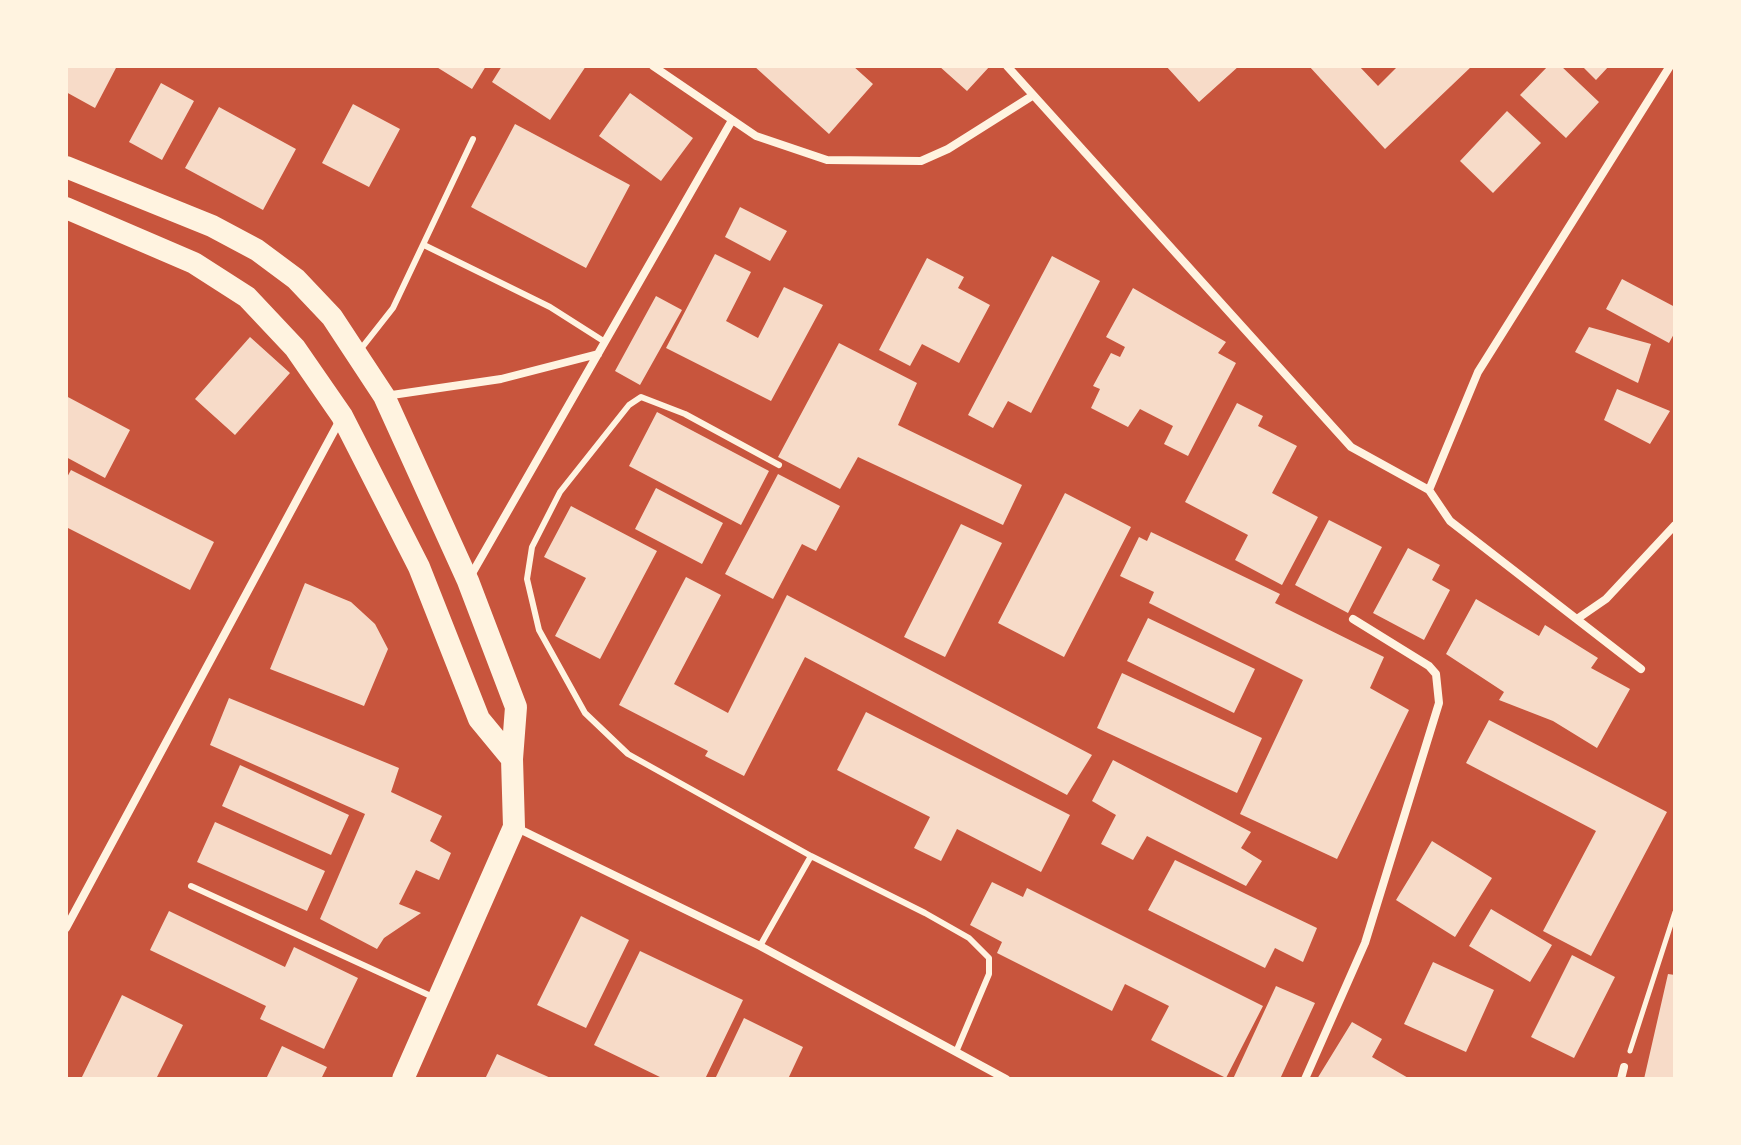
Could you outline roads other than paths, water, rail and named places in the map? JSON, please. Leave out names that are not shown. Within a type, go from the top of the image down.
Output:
[{"type":"highway","points":[[66,167],[212,226],[257,250],[296,279],[332,317],[384,396],[468,581],[516,707],[512,759],[514,827],[403,1079]]},
{"type":"highway","points":[[66,208],[194,263],[247,297],[295,348],[342,416],[419,567],[479,719],[512,759]]},
{"type":"street","points":[[653,66],[731,122],[770,142],[827,160],[921,161],[948,149],[1032,96]]},
{"type":"street","points":[[1007,66],[1351,447],[1429,490],[1450,521],[1641,669]]},
{"type":"street","points":[[1429,490],[1478,372],[1670,66]]},
{"type":"street","points":[[468,581],[731,122]]},
{"type":"street","points":[[384,396],[501,379],[598,354]]},
{"type":"street","points":[[67,924],[342,416]]},
{"type":"street","points":[[1577,619],[1606,599],[1675,525]]},
{"type":"street","points":[[1305,1079],[1365,943],[1439,703],[1436,674],[1429,666],[1353,619]]},
{"type":"street","points":[[514,827],[760,946],[1006,1079]]},
{"type":"street","points":[[1621,1079],[1624,1067]]},
{"type":"lane","points":[[357,353],[393,308],[473,139]]},
{"type":"lane","points":[[424,245],[550,307],[605,342]]},
{"type":"lane","points":[[779,465],[685,414],[641,397],[629,405],[560,492],[532,547],[527,579],[539,630],[585,713],[628,754],[811,856],[925,913],[969,938],[989,958],[989,974],[956,1052]]},
{"type":"lane","points":[[760,946],[811,856]]},
{"type":"lane","points":[[191,886],[439,1000]]}]
